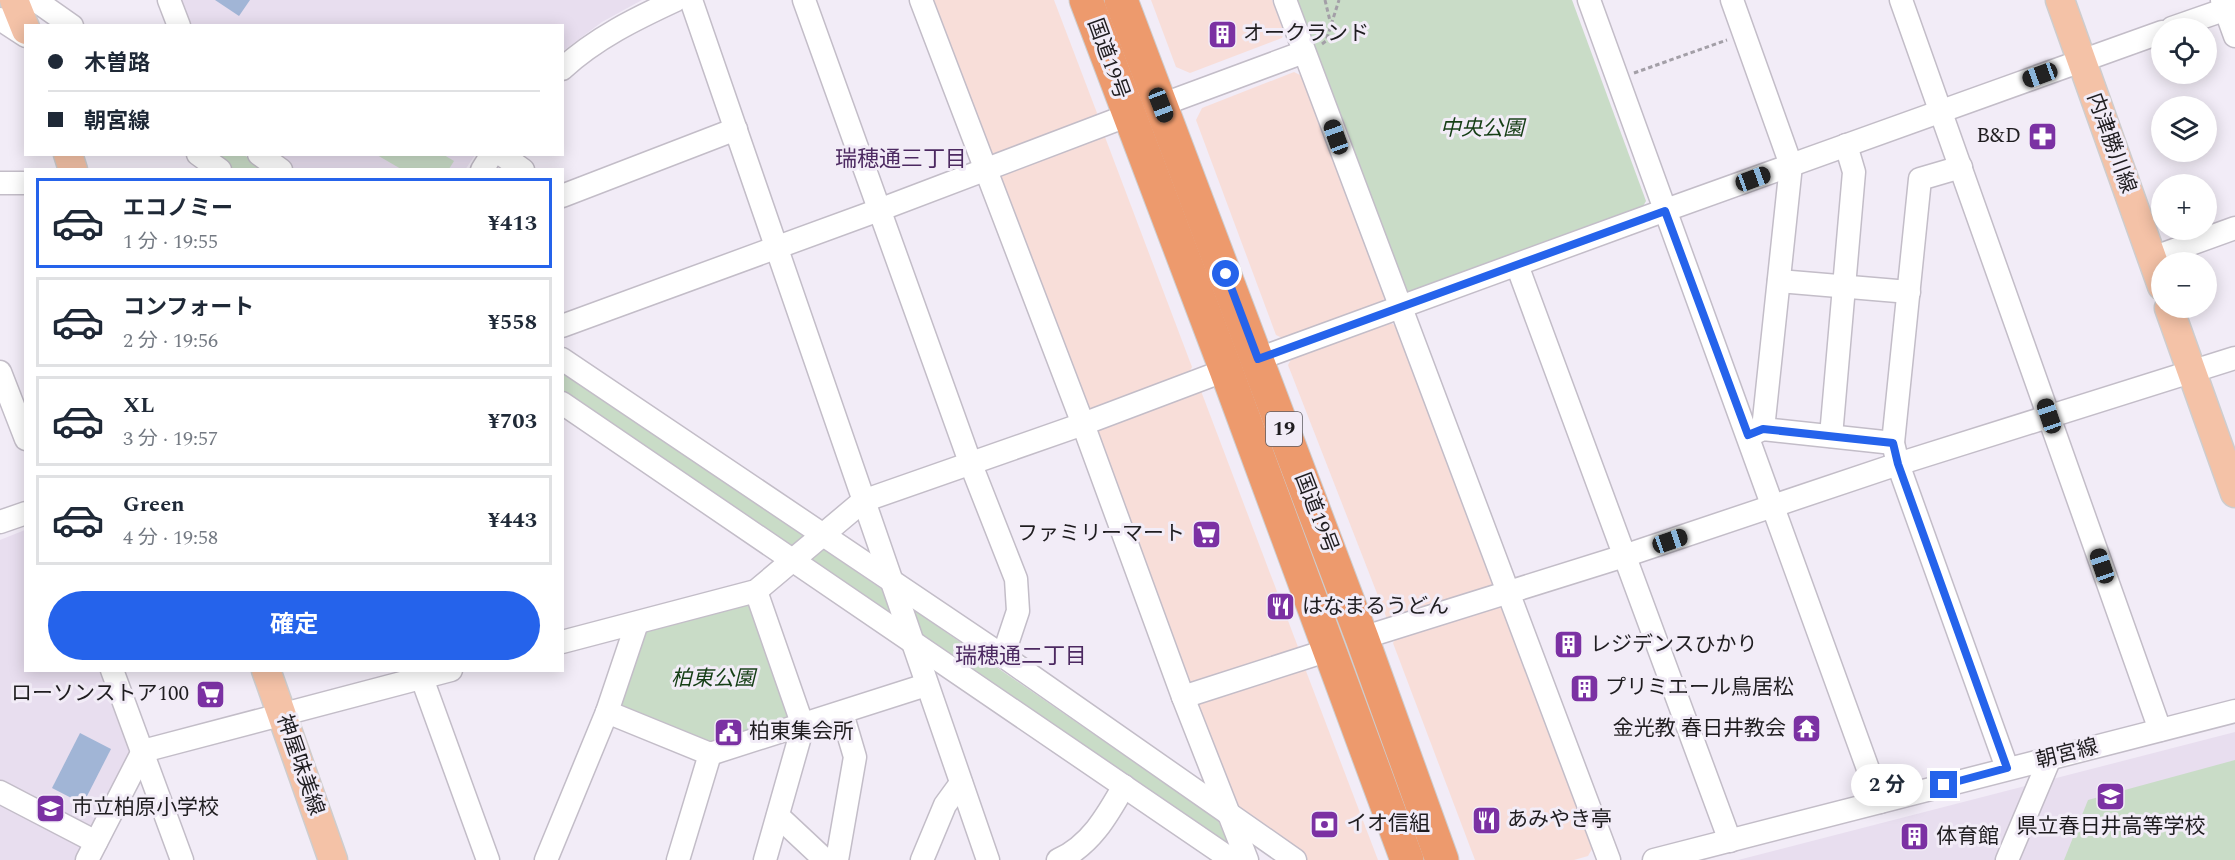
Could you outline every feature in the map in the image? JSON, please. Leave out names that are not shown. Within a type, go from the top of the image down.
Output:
[{"type":"highway","name":"国道19号","points":[[1086,0],[1407,860]]},
{"type":"highway","name":"国道19号","points":[[1121,0],[1258,359],[1442,860]]},
{"type":"main road","points":[[14,0],[24,25]]},
{"type":"main road","name":"内津勝川線","points":[[2060,0],[2151,255]]},
{"type":"main road","points":[[2173,318],[2235,493]]},
{"type":"main road","name":"神屋味美線","points":[[267,672],[333,860]]},
{"type":"street","points":[[34,0],[69,24]]},
{"type":"street","points":[[169,0],[178,24]]},
{"type":"street","points":[[564,67],[591,45],[621,25],[676,0]]},
{"type":"street","points":[[691,0],[988,860]]},
{"type":"street","points":[[804,0],[970,462],[1016,579],[1018,611],[1003,656]]},
{"type":"street","points":[[921,0],[1083,424],[1183,697],[1247,860]]},
{"type":"street","points":[[1285,0],[1609,860]]},
{"type":"street","points":[[1589,0],[1665,211],[1755,432],[1773,506],[1880,802]]},
{"type":"street","points":[[1732,0],[1791,165],[1779,281],[1755,432]]},
{"type":"street","points":[[1901,0],[2160,730]]},
{"type":"street","points":[[2196,18],[2228,5],[2235,36]]},
{"type":"street","points":[[0,19],[24,35]]},
{"type":"street","points":[[1258,359],[2151,36]]},
{"type":"street","points":[[1161,105],[1304,52]]},
{"type":"street","points":[[564,325],[879,210],[1129,115]]},
{"type":"street","points":[[564,195],[736,129]]},
{"type":"street","points":[[1831,436],[1854,172],[1846,145]]},
{"type":"street","points":[[201,156],[217,168]]},
{"type":"street","points":[[262,156],[278,168]]},
{"type":"street","points":[[504,156],[520,168]]},
{"type":"street","points":[[1961,167],[1920,179],[1895,453],[2007,768]]},
{"type":"street","points":[[0,183],[24,183]]},
{"type":"street","points":[[2169,252],[2235,228]]},
{"type":"street","points":[[1517,264],[1730,840]]},
{"type":"street","points":[[1779,281],[1909,292]]},
{"type":"street","points":[[1362,638],[1624,556],[1773,506],[1895,453],[2049,416],[2235,358]]},
{"type":"street","points":[[564,360],[1003,656],[1295,860]]},
{"type":"street","points":[[564,641],[756,591],[863,501],[1083,424],[1226,370]]},
{"type":"street","points":[[0,372],[24,434]]},
{"type":"street","points":[[564,404],[1232,860]]},
{"type":"street","points":[[1755,432],[1831,436],[1895,453]]},
{"type":"street","points":[[0,522],[24,514]]},
{"type":"street","points":[[756,591],[803,726],[765,860]]},
{"type":"street","points":[[546,860],[608,712],[637,623]]},
{"type":"street","points":[[1183,697],[1329,650]]},
{"type":"street","points":[[113,672],[182,860]]},
{"type":"street","points":[[0,792],[92,851],[142,752],[421,674],[436,672]]},
{"type":"street","points":[[421,674],[488,860]]},
{"type":"street","points":[[608,712],[710,754],[926,685]]},
{"type":"street","name":"朝宮線","points":[[1654,860],[2235,711]]},
{"type":"street","points":[[837,860],[855,757],[843,713]]},
{"type":"street","points":[[678,860],[710,754]]},
{"type":"street","points":[[2007,860],[2050,758]]},
{"type":"street","points":[[922,860],[945,804],[961,783]]},
{"type":"street","points":[[1058,860],[1069,855],[1088,840],[1108,814],[1124,786]]},
{"type":"street","points":[[778,816],[825,860]]},
{"type":"path","points":[[1324,0],[1331,23]]},
{"type":"path","points":[[1304,52],[1326,42],[1339,0]]},
{"type":"path","points":[[1618,78],[1744,34]]},
{"type":"shaded area","points":[[177,0],[642,0],[602,22],[564,50],[564,24],[186,24]]},
{"type":"shaded area","points":[[933,0],[1054,0],[1097,113],[1094,119],[997,157],[990,153]]},
{"type":"shaded area","name":"オークランド","points":[[1151,0],[1272,0],[1284,33],[1282,38],[1190,73],[1176,67]]},
{"type":"shaded area","points":[[1294,72],[1302,76],[1385,297],[1381,304],[1284,339],[1276,335],[1196,120],[1202,108]]},
{"type":"shaded area","points":[[1099,134],[1105,137],[1192,367],[1189,373],[1091,409],[1085,406],[999,178],[1002,172]]},
{"type":"shaded area","points":[[274,156],[474,156],[466,168],[293,168]]},
{"type":"shaded area","points":[[1389,322],[1396,326],[1492,583],[1490,589],[1387,619],[1288,365],[1292,358]]},
{"type":"shaded area","points":[[1201,391],[1298,647],[1294,654],[1196,686],[1189,682],[1095,435],[1098,428]]},
{"type":"shaded area","name":"市立柏原小学校","points":[[24,530],[24,672],[101,672],[129,747],[128,755],[75,860],[0,860],[0,540]]},
{"type":"shaded area","points":[[1495,604],[1501,607],[1592,849],[1588,856],[1574,860],[1475,860],[1393,643],[1397,636]]},
{"type":"shaded area","points":[[1300,668],[1306,671],[1378,860],[1305,860],[1238,812],[1198,707],[1202,700]]},
{"type":"shaded area","name":"県立春日井高等学校","points":[[2235,732],[2235,860],[1738,860]]},
{"type":"green space","name":"中央公園","points":[[1295,0],[1572,0],[1646,201],[1642,208],[1411,292],[1404,290]]},
{"type":"green space","points":[[211,156],[246,156],[264,168],[229,168]]},
{"type":"green space","points":[[379,156],[446,156],[454,161],[450,168],[399,168]]},
{"type":"green space","points":[[564,372],[804,536],[788,549],[564,396]]},
{"type":"green space","points":[[823,549],[886,592],[895,622],[807,562]]},
{"type":"green space","name":"柏東公園","points":[[753,602],[792,711],[789,722],[710,747],[616,708],[645,632]]},
{"type":"green space","points":[[908,606],[1218,820],[1231,851],[917,639]]},
{"type":"green space","points":[[2235,760],[2235,860],[2064,860],[2088,800]]},
{"type":"water","points":[[215,0],[250,0],[239,16]]},
{"type":"water","points":[[80,733],[111,749],[83,804],[52,788]]},
{"type":"place","name":"オークランド","points":[[1222,34]]},
{"type":"place","name":"B&D","points":[[2042,136]]},
{"type":"place","name":"ファミリーマート","points":[[1206,534]]},
{"type":"place","name":"はなまるうどん","points":[[1281,607]]},
{"type":"place","name":"レジデンスひかり","points":[[1569,645]]},
{"type":"place","name":"プリミエール鳥居松","points":[[1584,688]]},
{"type":"place","name":"ローソンストア100","points":[[210,694]]},
{"type":"place","name":"金光教 春日井教会","points":[[1807,729]]},
{"type":"place","name":"柏東集会所","points":[[728,732]]},
{"type":"place","name":"県立春日井高等学校","points":[[2111,796]]},
{"type":"place","name":"市立柏原小学校","points":[[51,808]]},
{"type":"place","name":"あみやき亭","points":[[1486,820]]},
{"type":"place","name":"イオ信組","points":[[1325,824]]},
{"type":"place","name":"体育館","points":[[1915,837]]},
{"type":"district","name":"瑞穂通三丁目","points":[[901,159]]},
{"type":"district","name":"瑞穂通二丁目","points":[[1021,656]]},
{"type":"route","points":[[1226,274],[1258,359],[1665,211],[1748,435],[1763,429],[1893,443],[1898,464],[2007,768],[1944,785]]}]
